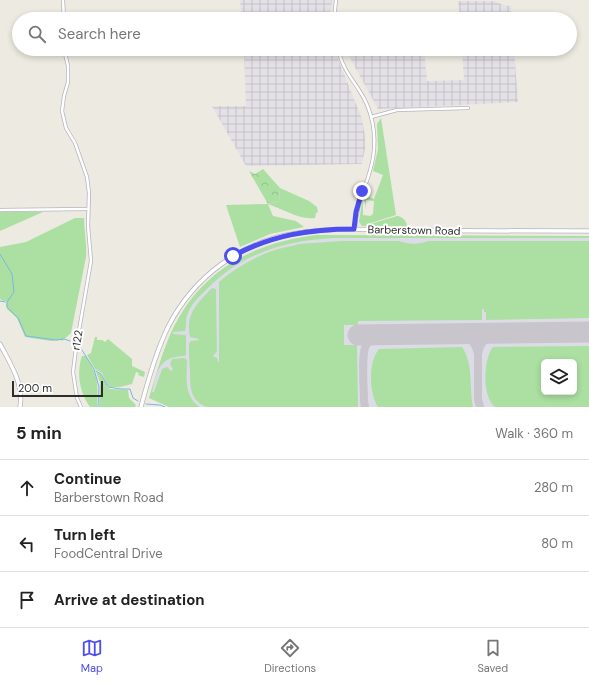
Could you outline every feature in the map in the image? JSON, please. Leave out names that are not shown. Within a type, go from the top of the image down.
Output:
[{"type":"main road","name":"Barberstown Road","points":[[141,407],[160,346],[168,328],[186,298],[205,277],[233,256],[273,238],[300,232],[354,229],[589,231]]},
{"type":"main road","points":[[0,344],[18,381],[21,395],[20,407]]},
{"type":"street","points":[[63,0],[64,12]]},
{"type":"street","points":[[335,12],[336,0]]},
{"type":"street","name":"r122","points":[[66,56],[68,66],[68,82],[62,111],[66,128],[75,143],[87,178],[89,193],[88,226],[91,251],[73,372],[76,392],[81,407]]},
{"type":"street","points":[[340,56],[344,66],[360,90],[367,104],[374,135],[374,156],[356,212],[354,229]]},
{"type":"street","points":[[371,117],[397,110],[468,108]]},
{"type":"street","points":[[0,210],[88,209]]},
{"type":"shaded area","points":[[240,0],[332,0],[331,12],[241,12]]},
{"type":"shaded area","points":[[458,1],[494,1],[503,5],[511,6],[511,12],[459,12]]},
{"type":"shaded area","points":[[244,56],[337,56],[362,119],[365,136],[365,149],[362,164],[246,166],[212,106],[246,106]]},
{"type":"shaded area","points":[[349,56],[425,56],[427,81],[464,80],[462,56],[515,56],[518,102],[378,109]]},
{"type":"shaded area","points":[[316,235],[589,236],[589,407],[169,407],[149,398],[168,340],[175,325],[194,295],[218,272],[235,260],[255,250],[275,243]]},
{"type":"green space","points":[[381,118],[396,215],[370,224],[397,216],[404,219],[407,227],[362,226],[359,222],[362,202],[363,215],[370,216],[373,214],[374,201],[366,200],[366,210],[363,199],[364,195],[374,199],[383,175],[373,171],[378,149],[377,124]]},
{"type":"green space","points":[[263,169],[280,188],[279,201],[268,204],[249,171],[255,174]]},
{"type":"green space","points":[[280,188],[309,201],[317,207],[318,212],[316,213],[315,218],[309,218],[291,214],[268,204],[279,201]]},
{"type":"green space","points":[[268,204],[273,216],[296,221],[304,227],[270,234],[240,247],[226,205]]},
{"type":"green space","points":[[0,212],[43,212],[0,231]]},
{"type":"green space","points":[[75,218],[84,218],[86,257],[71,333],[62,341],[25,337],[17,318],[7,309],[7,302],[1,300],[0,298],[0,247],[26,242]]},
{"type":"green space","points":[[316,235],[589,236],[589,238],[335,238],[300,242],[266,251],[235,266],[221,277],[191,306],[187,315],[185,331],[173,332],[173,334],[186,335],[186,354],[185,356],[169,359],[164,362],[158,371],[152,392],[154,392],[162,369],[167,367],[171,371],[173,369],[170,364],[172,359],[184,358],[187,360],[188,392],[195,403],[200,407],[169,407],[149,398],[165,347],[179,317],[193,297],[209,280],[227,266],[246,255],[291,239]]},
{"type":"green space","points":[[341,241],[398,241],[413,244],[428,241],[589,241],[589,318],[486,320],[486,312],[482,309],[482,320],[358,321],[358,325],[344,325],[344,345],[357,345],[358,407],[207,407],[197,401],[192,393],[190,383],[189,343],[199,339],[190,337],[189,322],[197,304],[212,288],[216,289],[217,351],[213,356],[217,358],[219,362],[219,282],[245,263],[275,250],[299,244]]},
{"type":"green space","points":[[95,337],[97,337],[97,340],[102,340],[105,342],[108,339],[132,359],[132,366],[145,372],[144,377],[138,375],[139,373],[136,372],[132,384],[120,387],[110,387],[107,385],[102,373],[95,369],[87,355],[91,353]]},
{"type":"green space","points":[[589,346],[589,407],[495,407],[488,396],[485,378],[487,360],[493,347]]},
{"type":"green space","points":[[462,347],[466,354],[470,369],[473,407],[378,407],[371,386],[371,369],[375,355],[379,349]]},
{"type":"green space","points":[[82,356],[86,356],[97,381],[97,407],[90,407],[81,389],[79,369]]},
{"type":"green space","points":[[96,372],[101,374],[107,387],[110,389],[128,390],[129,398],[136,405],[135,407],[99,407],[100,382]]},
{"type":"waterway","points":[[0,254],[12,274],[14,292],[7,302],[7,307],[18,318],[26,336],[56,340],[64,339],[70,341]]},
{"type":"waterway","points":[[0,301],[5,302]]},
{"type":"waterway","points":[[80,347],[94,369],[99,387],[98,407]]},
{"type":"waterway","points":[[96,371],[101,374],[108,387],[130,389],[133,398],[138,401]]},
{"type":"waterway","points":[[146,404],[165,407]]},
{"type":"taxiway","points":[[478,353],[483,341],[492,335],[501,333]]},
{"type":"taxiway","points":[[456,334],[471,340],[477,349],[478,399],[480,407]]},
{"type":"taxiway","points":[[365,407],[363,372],[364,349],[372,339],[384,335]]},
{"type":"runway","points":[[358,335],[589,332]]},
{"type":"route","points":[[233,256],[273,238],[286,235],[300,232],[354,229],[356,212],[362,191]]}]
